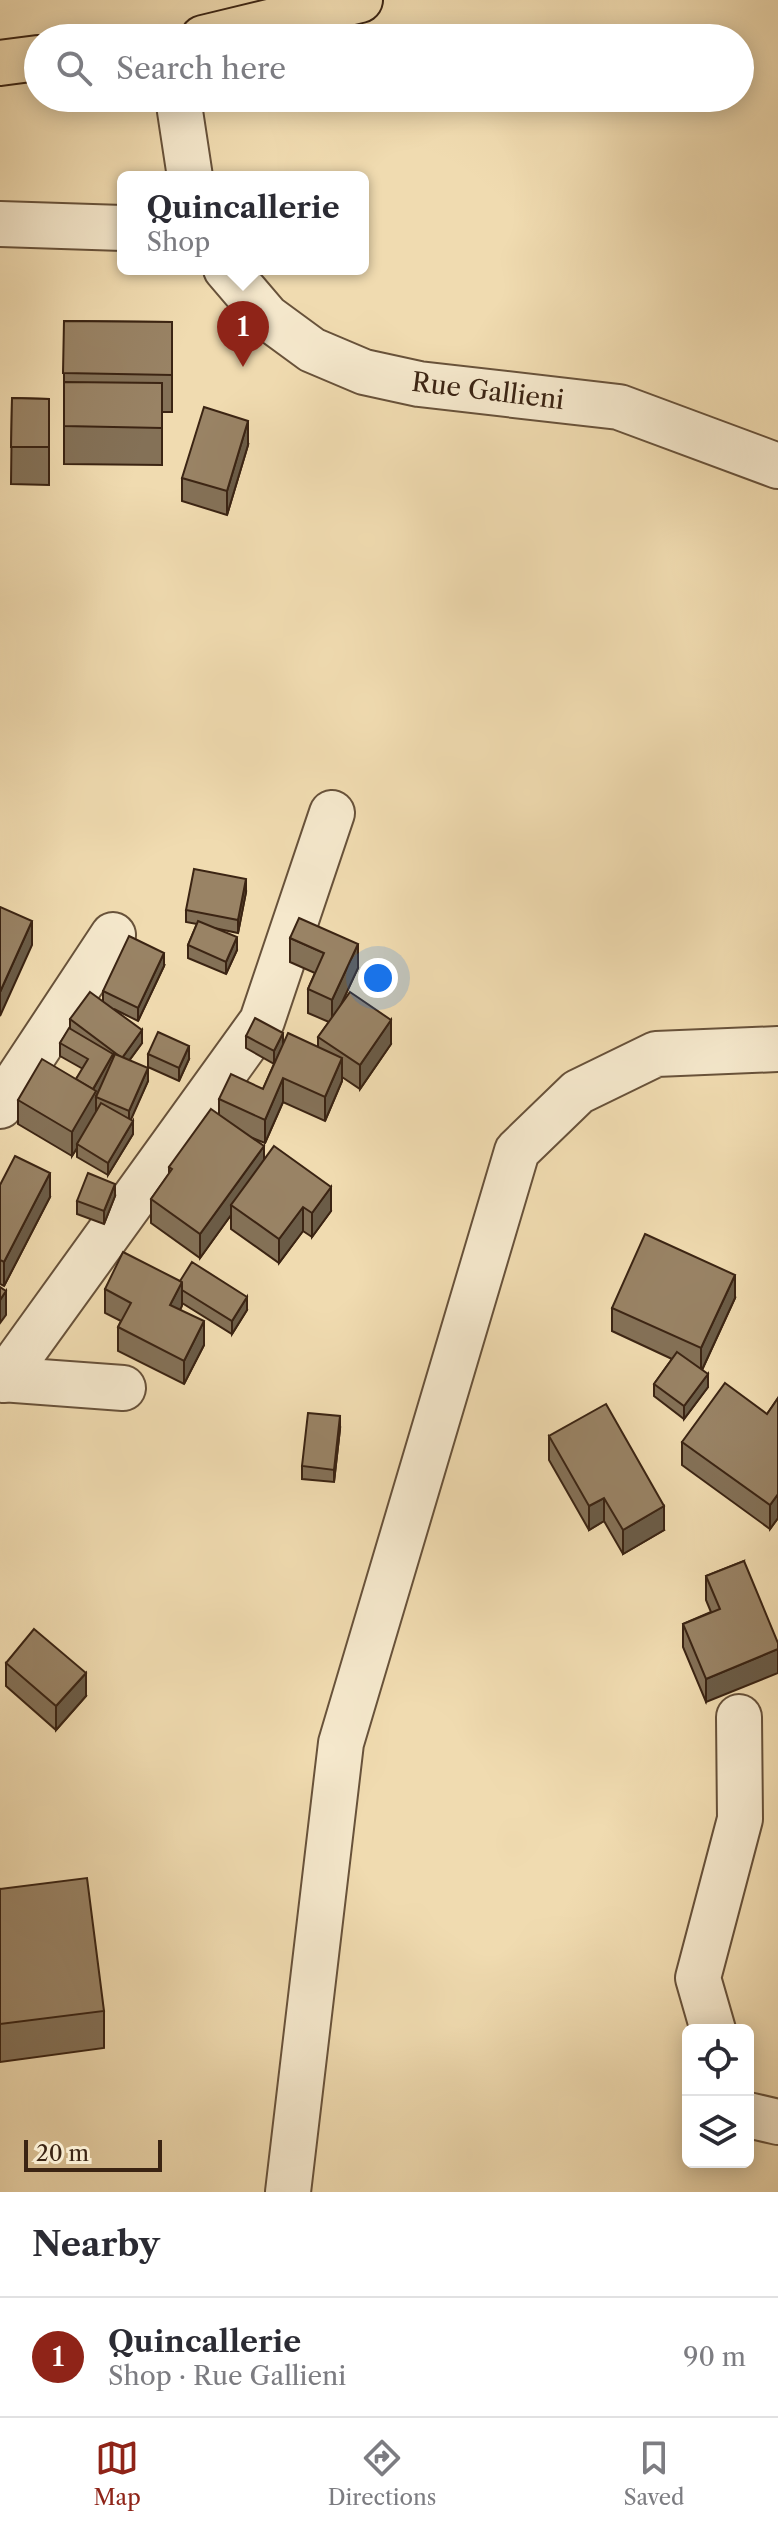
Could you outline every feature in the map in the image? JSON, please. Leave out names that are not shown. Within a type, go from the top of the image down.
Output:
[{"type":"highway","points":[[261,24],[360,0]]},
{"type":"highway","points":[[0,63],[24,60]]},
{"type":"street","points":[[180,112],[189,171]]},
{"type":"street","points":[[0,224],[117,228]]},
{"type":"street","name":"Rue Gallieni","points":[[231,275],[267,317],[312,350],[364,372],[419,384],[619,407],[778,466]]},
{"type":"street","points":[[1,1380],[262,1021],[332,813]]},
{"type":"street","points":[[0,1106],[113,935]]},
{"type":"street","points":[[288,2192],[341,1743],[517,1151],[578,1092],[656,1054],[778,1049]]},
{"type":"street","points":[[1,1380],[123,1388]]},
{"type":"street","points":[[711,2024],[698,1978],[740,1819],[739,1717]]},
{"type":"street","points":[[754,2116],[778,2122]]},
{"type":"building","points":[[64,321],[172,322],[172,375],[63,373]]},
{"type":"building","points":[[64,382],[162,383],[162,428],[64,426]]},
{"type":"building","points":[[12,398],[49,399],[49,447],[11,447]]},
{"type":"building","points":[[204,407],[248,421],[227,491],[182,478]]},
{"type":"building","points":[[194,869],[246,879],[238,920],[186,910]]},
{"type":"building","points":[[0,907],[32,921],[0,992]]},
{"type":"building","points":[[299,918],[358,944],[332,1000],[308,989],[324,953],[290,938]]},
{"type":"building","points":[[198,921],[237,937],[226,962],[188,945]]},
{"type":"building","points":[[129,936],[164,953],[138,1008],[103,991]]},
{"type":"building","points":[[90,992],[142,1030],[122,1058],[70,1019]]},
{"type":"building","points":[[350,992],[391,1020],[360,1065],[318,1037]]},
{"type":"building","points":[[255,1018],[283,1033],[274,1051],[246,1036]]},
{"type":"building","points":[[69,1028],[113,1054],[93,1089],[76,1079],[88,1059],[60,1043]]},
{"type":"building","points":[[158,1032],[189,1046],[179,1068],[148,1054]]},
{"type":"building","points":[[288,1033],[342,1058],[325,1097],[283,1078],[265,1120],[219,1099],[231,1074],[263,1089]]},
{"type":"building","points":[[115,1054],[148,1068],[129,1111],[96,1097]]},
{"type":"building","points":[[42,1059],[96,1091],[72,1132],[18,1100]]},
{"type":"building","points":[[101,1103],[133,1121],[108,1163],[77,1144]]},
{"type":"building","points":[[211,1109],[264,1146],[200,1234],[151,1199],[172,1169],[169,1167]]},
{"type":"building","points":[[274,1146],[331,1187],[312,1213],[303,1207],[279,1239],[231,1205]]},
{"type":"building","points":[[15,1156],[50,1173],[4,1262],[0,1260],[0,1185]]},
{"type":"building","points":[[88,1173],[115,1184],[104,1211],[77,1201]]},
{"type":"building","points":[[645,1234],[735,1275],[701,1348],[612,1308]]},
{"type":"building","points":[[123,1252],[182,1282],[170,1305],[204,1321],[184,1361],[118,1327],[131,1303],[105,1289]]},
{"type":"building","points":[[192,1262],[247,1297],[232,1321],[182,1290],[180,1281]]},
{"type":"building","points":[[677,1352],[708,1374],[684,1406],[654,1384]]},
{"type":"building","points":[[725,1383],[767,1414],[778,1398],[778,1494],[770,1505],[682,1442]]},
{"type":"building","points":[[606,1404],[664,1506],[623,1530],[604,1498],[589,1506],[549,1436]]},
{"type":"building","points":[[308,1413],[340,1416],[334,1470],[302,1466]]},
{"type":"building","points":[[744,1561],[778,1649],[706,1679],[683,1624],[720,1609],[706,1576]]},
{"type":"building","points":[[34,1629],[86,1673],[56,1706],[6,1663]]},
{"type":"building","points":[[87,1878],[104,2011],[0,2024],[0,1889]]},
{"type":"place","name":"Quincallerie","points":[[243,367]]}]
